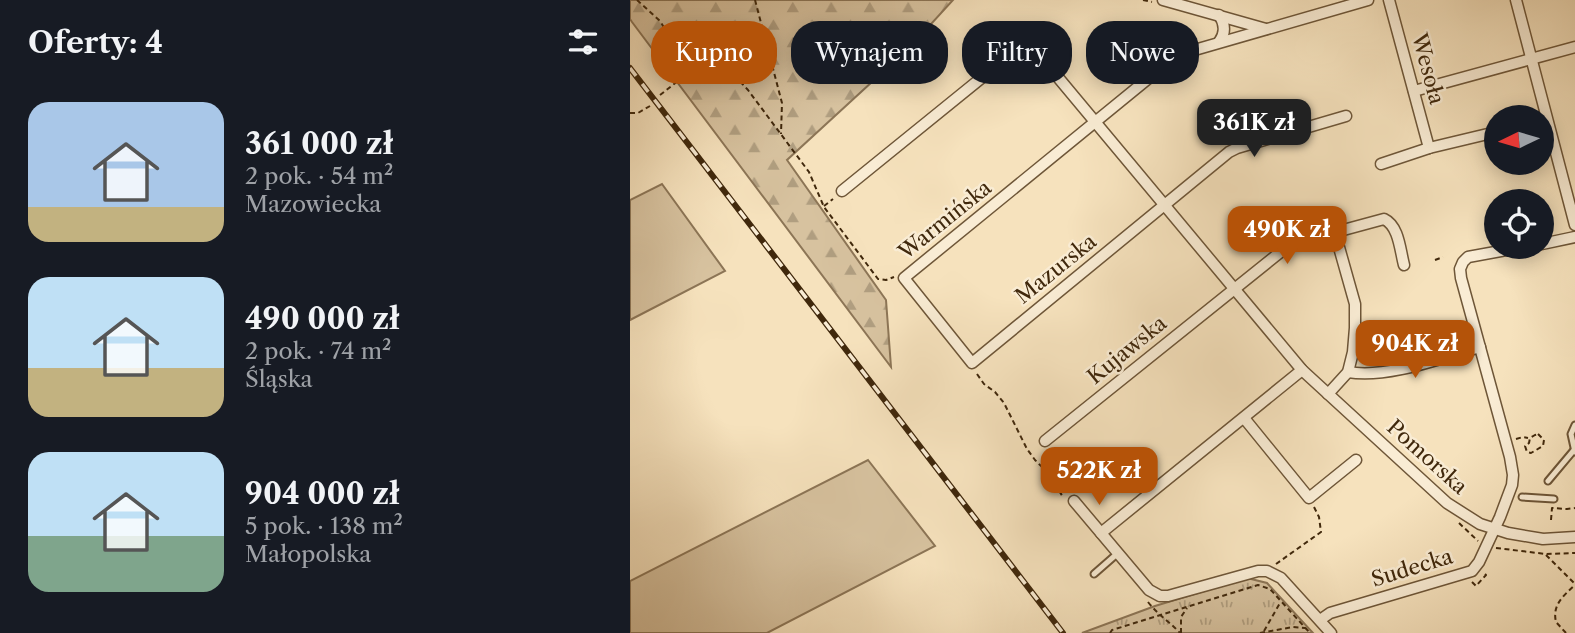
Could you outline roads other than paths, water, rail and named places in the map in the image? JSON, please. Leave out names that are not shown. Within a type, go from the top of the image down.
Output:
[{"type":"street","points":[[1163,0],[1267,29]]},
{"type":"street","name":"Warmińska","points":[[972,363],[904,278],[1171,60],[1220,42],[1368,0]]},
{"type":"street","name":"Wesoła","points":[[1389,0],[1429,148]]},
{"type":"street","points":[[1516,0],[1541,105]]},
{"type":"street","points":[[1219,15],[1224,28],[1220,42]]},
{"type":"street","points":[[1414,91],[1575,47]]},
{"type":"street","name":"Pomorska","points":[[842,191],[1016,50],[1027,48],[1036,51],[1302,370],[1447,503],[1461,513],[1508,534],[1553,539],[1575,537]]},
{"type":"street","name":"Mazurska","points":[[972,363],[1229,152],[1346,116]]},
{"type":"street","points":[[1381,163],[1484,135]]},
{"type":"street","points":[[1554,154],[1575,225]]},
{"type":"street","name":"Kujawska","points":[[1047,444],[1283,250],[1299,242],[1384,219],[1394,228],[1404,265]]},
{"type":"street","points":[[1328,394],[1349,372],[1353,352],[1355,304],[1335,233]]},
{"type":"street","points":[[1554,241],[1575,237]]},
{"type":"street","name":"Sudecka","points":[[1320,621],[1330,613],[1472,571],[1500,517],[1513,475],[1460,270],[1468,257],[1484,254]]},
{"type":"street","points":[[1349,372],[1388,372],[1480,347]]},
{"type":"street","points":[[1101,533],[1302,370]]},
{"type":"street","points":[[1244,418],[1309,498],[1356,460]]},
{"type":"street","points":[[1071,503],[1101,533],[1149,590],[1160,596],[1174,595],[1258,571],[1267,571],[1281,579],[1331,633]]},
{"type":"lane","points":[[1548,481],[1575,451],[1571,434],[1575,425]]},
{"type":"lane","points":[[1522,497],[1554,499]]},
{"type":"lane","points":[[1094,573],[1118,554]]},
{"type":"railway","points":[[630,68],[1063,633]]}]
